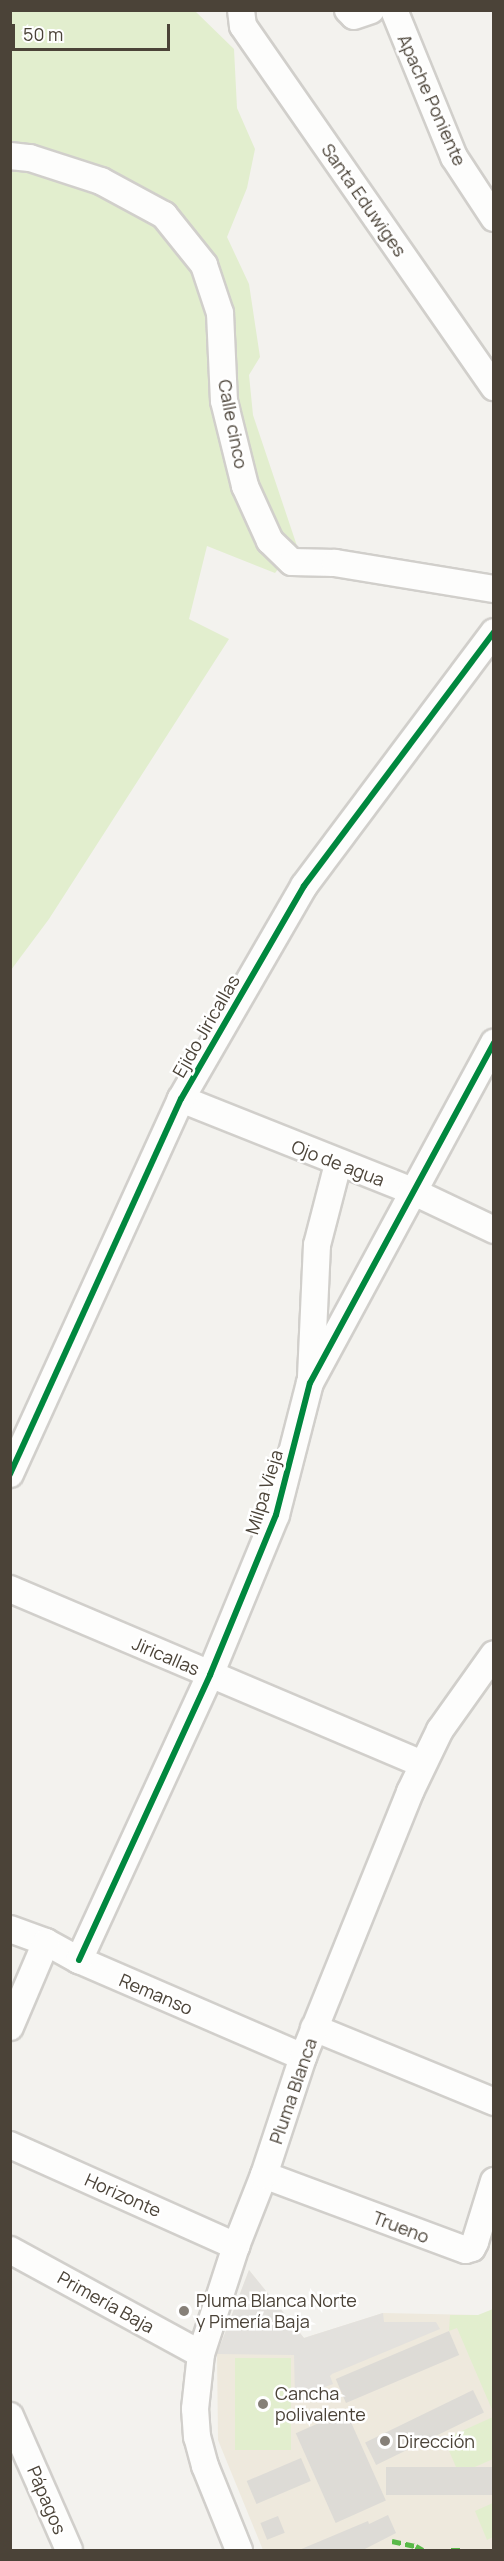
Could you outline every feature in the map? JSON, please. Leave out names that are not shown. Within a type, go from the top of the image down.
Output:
[{"type":"street","name":"Santa Eduwiges","points":[[241,10],[243,26],[494,387]]},
{"type":"street","points":[[348,10],[354,16],[371,10]]},
{"type":"street","name":"Apache Poniente","points":[[394,10],[454,157],[494,218]]},
{"type":"street","name":"Calle cinco","points":[[10,156],[30,158],[101,181],[164,215],[204,265],[220,313],[225,401],[245,486],[270,541],[292,562],[335,563],[494,589]]},
{"type":"street","name":"Ejido Jiricallas","points":[[10,1474],[181,1100],[304,886],[494,632]]},
{"type":"street","name":"Milpa Vieja","points":[[310,1383],[494,1043]]},
{"type":"street","name":"Ojo de agua","points":[[181,1100],[338,1164],[412,1191],[494,1230]]},
{"type":"street","name":"Milpa Vieja","points":[[79,1960],[210,1675],[276,1515],[310,1383],[317,1245],[338,1164]]},
{"type":"street","name":"Jiricallas","points":[[10,1589],[422,1764]]},
{"type":"street","name":"Pluma Blanca","points":[[239,2550],[205,2466],[197,2437],[195,2409],[201,2354],[236,2246],[264,2175],[303,2057],[422,1764],[440,1730],[494,1654]]},
{"type":"street","name":"Remanso","points":[[10,1929],[46,1942],[79,1960],[303,2057]]},
{"type":"street","points":[[10,2027],[46,1942]]},
{"type":"street","points":[[314,2028],[494,2102]]},
{"type":"street","name":"Horizonte","points":[[10,2145],[236,2246]]},
{"type":"street","name":"Trueno","points":[[264,2175],[466,2250],[472,2248],[476,2242],[494,2181]]},
{"type":"street","name":"Primería Baja","points":[[10,2250],[201,2354]]},
{"type":"street","name":"Pápagos","points":[[10,2416],[69,2550]]},
{"type":"shaded area","points":[[249,2270],[304,2338],[383,2313],[478,2315],[493,2370],[493,2550],[263,2550],[218,2440],[217,2354]]},
{"type":"shaded area","points":[[249,2270],[304,2338],[383,2313],[384,2322],[436,2322],[440,2329],[332,2374],[330,2376],[333,2384],[295,2398],[294,2355],[217,2354]]},
{"type":"green space","points":[[11,11],[195,11],[234,49],[237,108],[255,149],[247,188],[227,237],[249,284],[260,357],[249,375],[253,415],[297,546],[275,573],[207,546],[189,619],[229,639],[49,919],[11,970]]},
{"type":"green space","points":[[493,2309],[493,2412],[457,2328],[449,2331],[450,2315],[478,2315]]},
{"type":"green space","name":"Cancha polivalente","points":[[235,2358],[291,2358],[291,2450],[235,2450]]},
{"type":"green space","points":[[493,2417],[493,2459],[459,2474],[444,2439]]},
{"type":"green space","points":[[493,2503],[493,2537],[487,2540],[475,2511]]},
{"type":"building","points":[[449,2331],[459,2355],[346,2403],[336,2379]]},
{"type":"building","points":[[473,2390],[484,2412],[376,2465],[365,2443]]},
{"type":"building","points":[[346,2411],[386,2501],[336,2523],[296,2433]]},
{"type":"building","points":[[301,2458],[311,2481],[256,2504],[247,2481]]},
{"type":"building","points":[[386,2467],[494,2467],[494,2495],[386,2495]]},
{"type":"building","points":[[388,2515],[396,2533],[363,2550],[299,2550],[368,2521],[369,2524]]},
{"type":"building","points":[[278,2516],[285,2533],[267,2540],[260,2523]]},
{"type":"marked path","points":[[392,2541],[416,2546],[423,2550]]},
{"type":"marked path","points":[[451,2550],[462,2550]]},
{"type":"cycle path","points":[[10,1474],[181,1099],[304,886],[494,632]]},
{"type":"cycle path","points":[[79,1960],[210,1675],[276,1515],[310,1383],[494,1043]]},
{"type":"place","name":"Pluma Blanca Norte y Pimería Baja","points":[[184,2311]]},
{"type":"place","name":"Cancha polivalente","points":[[263,2404]]},
{"type":"place","name":"Dirección","points":[[385,2441]]}]
